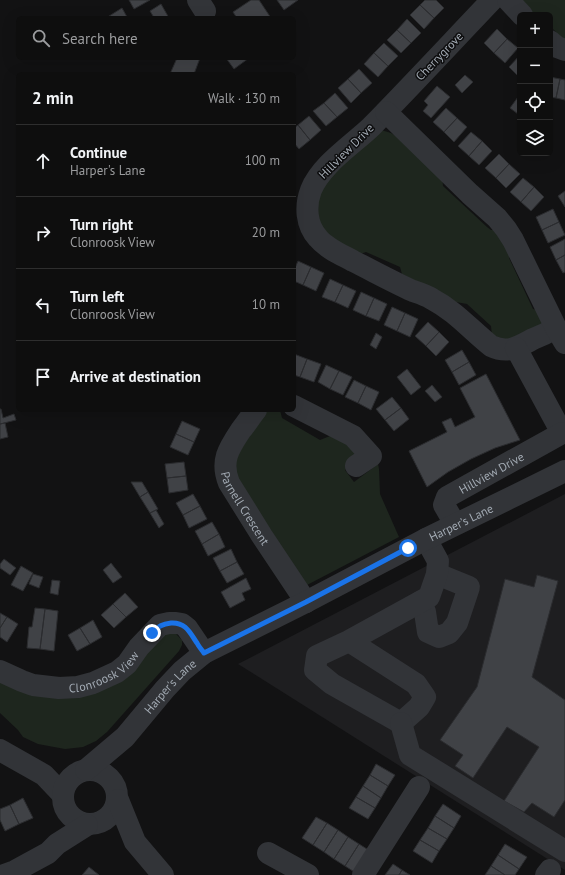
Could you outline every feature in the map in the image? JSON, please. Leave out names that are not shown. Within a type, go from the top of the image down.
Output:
[{"type":"street","name":"Cherrygrove","points":[[386,112],[492,0]]},
{"type":"street","points":[[508,0],[519,12]]},
{"type":"street","points":[[553,44],[565,50]]},
{"type":"street","name":"Hillview Drive","points":[[386,112],[470,194],[497,218],[506,229],[514,240],[561,336],[516,348],[504,350],[498,349],[491,346],[449,309],[431,298],[330,248],[318,239],[311,228],[307,216],[311,190],[317,179],[332,162],[386,112]]},
{"type":"street","name":"Hillview Drive","points":[[455,524],[444,505],[447,497],[564,432],[516,348]]},
{"type":"street","points":[[296,407],[353,436],[371,456],[356,466]]},
{"type":"street","name":"Parnell Crescent","points":[[255,412],[232,443],[226,455],[225,465],[227,477],[229,483],[262,536],[306,602]]},
{"type":"street","name":"Harper's Lane","points":[[79,773],[124,737],[182,670],[204,653],[306,602],[455,524],[565,471]]},
{"type":"street","points":[[426,539],[438,561],[437,574],[429,597],[349,641],[317,656],[315,670],[332,684],[402,723],[410,755],[565,851]]},
{"type":"street","points":[[420,602],[425,612],[428,632],[439,637],[449,633],[458,623],[469,586],[437,574]]},
{"type":"street","name":"Clonroosk View","points":[[0,671],[34,685],[59,688],[78,687],[93,683],[117,672],[127,664],[139,647],[160,625],[169,623],[182,624],[187,628],[204,653]]},
{"type":"street","points":[[349,641],[416,684],[425,697],[420,707],[402,723]]},
{"type":"street","name":"Harper's Lane","points":[[116,792],[124,737]]},
{"type":"street","points":[[0,750],[44,775],[73,818],[80,822],[92,824],[135,842]]},
{"type":"street","points":[[44,775],[79,773],[94,770],[102,772],[109,777],[135,842],[163,875]]},
{"type":"street","points":[[56,844],[65,804],[64,788],[68,781],[79,773]]},
{"type":"street","points":[[363,875],[419,787]]},
{"type":"street","points":[[4,875],[15,871],[48,853],[56,844],[92,824],[104,821],[111,815],[115,808],[116,792]]},
{"type":"street","points":[[268,853],[308,875]]},
{"type":"shaded area","points":[[518,0],[565,0],[565,47],[553,29],[553,12],[527,12]]},
{"type":"shaded area","points":[[378,129],[391,133],[399,138],[442,177],[443,186],[487,227],[491,230],[500,230],[512,250],[509,258],[533,309],[542,311],[542,325],[505,342],[492,335],[491,326],[467,304],[456,302],[402,274],[400,267],[366,252],[357,255],[318,228],[316,192]]},
{"type":"shaded area","points":[[264,412],[280,412],[282,418],[320,440],[330,436],[348,444],[356,454],[355,461],[345,470],[354,482],[378,464],[380,494],[399,537],[307,585],[233,474],[232,464]]},
{"type":"shaded area","points":[[565,494],[565,870],[238,664]]},
{"type":"shaded area","points":[[167,633],[176,634],[182,640],[182,645],[179,651],[107,732],[96,741],[83,747],[65,749],[38,744],[23,737],[18,730],[0,713],[0,680],[55,696]]},
{"type":"building","points":[[129,0],[150,0],[134,9]]},
{"type":"building","points":[[251,0],[259,0],[270,16],[236,16],[233,12]]},
{"type":"building","points":[[277,0],[298,0],[284,10]]},
{"type":"building","points":[[425,0],[436,0],[444,8],[434,18],[420,5]]},
{"type":"building","points":[[161,4],[168,16],[153,16],[150,11]]},
{"type":"building","points":[[420,5],[434,18],[424,29],[410,15]]},
{"type":"building","points":[[122,8],[126,16],[109,16]]},
{"type":"building","points":[[407,19],[421,33],[411,43],[397,30]]},
{"type":"building","points":[[497,29],[507,39],[494,53],[484,43]]},
{"type":"building","points":[[397,30],[411,43],[401,53],[387,40]]},
{"type":"building","points":[[507,39],[517,47],[505,63],[494,53]]},
{"type":"building","points":[[384,43],[398,56],[388,66],[374,53]]},
{"type":"building","points":[[374,53],[388,66],[378,77],[364,64]]},
{"type":"building","points":[[517,58],[517,75],[509,67]]},
{"type":"building","points":[[176,60],[199,60],[195,72],[171,72]]},
{"type":"building","points":[[227,60],[246,60],[234,69]]},
{"type":"building","points":[[359,69],[372,83],[361,93],[348,79]]},
{"type":"building","points":[[465,75],[473,82],[462,93],[455,85]]},
{"type":"building","points":[[553,78],[560,79],[556,98],[553,98]]},
{"type":"building","points":[[348,79],[361,93],[351,103],[338,88]]},
{"type":"building","points":[[560,79],[565,80],[565,100],[556,98]]},
{"type":"building","points":[[437,86],[450,97],[431,118],[423,111],[428,105],[424,101]]},
{"type":"building","points":[[335,93],[348,108],[337,117],[324,103]]},
{"type":"building","points":[[517,98],[517,113],[510,108]]},
{"type":"building","points":[[324,103],[337,117],[326,126],[313,111]]},
{"type":"building","points":[[446,108],[457,118],[444,132],[433,122]]},
{"type":"building","points":[[309,116],[321,130],[310,140],[298,125]]},
{"type":"building","points":[[457,118],[467,127],[454,142],[444,132]]},
{"type":"building","points":[[298,125],[310,140],[299,149],[296,145],[296,126]]},
{"type":"building","points":[[471,132],[482,141],[469,156],[458,146]]},
{"type":"building","points":[[482,141],[492,151],[479,165],[469,156]]},
{"type":"building","points":[[499,154],[509,164],[496,178],[485,168]]},
{"type":"building","points":[[509,164],[520,174],[506,188],[496,178]]},
{"type":"building","points":[[523,178],[534,187],[521,202],[510,192]]},
{"type":"building","points":[[534,187],[544,197],[531,211],[521,202]]},
{"type":"building","points":[[565,191],[565,207],[558,196]]},
{"type":"building","points":[[553,209],[559,222],[542,230],[536,217]]},
{"type":"building","points":[[559,222],[565,235],[548,243],[542,230]]},
{"type":"building","points":[[565,239],[565,255],[556,260],[550,247]]},
{"type":"building","points":[[565,255],[565,272],[563,273],[556,260]]},
{"type":"building","points":[[298,261],[311,267],[303,285],[296,282],[296,266]]},
{"type":"building","points":[[311,267],[324,273],[316,291],[303,285]]},
{"type":"building","points":[[330,279],[343,285],[335,302],[322,297]]},
{"type":"building","points":[[343,285],[356,291],[348,308],[335,302]]},
{"type":"building","points":[[361,292],[374,298],[366,316],[353,310]]},
{"type":"building","points":[[374,298],[387,304],[379,321],[366,316]]},
{"type":"building","points":[[392,307],[405,313],[397,331],[384,325]]},
{"type":"building","points":[[405,313],[418,319],[410,337],[397,331]]},
{"type":"building","points":[[428,322],[439,332],[426,346],[415,336]]},
{"type":"building","points":[[439,332],[449,342],[436,356],[426,346]]},
{"type":"building","points":[[376,333],[382,337],[376,349],[370,345]]},
{"type":"building","points":[[462,350],[469,362],[452,372],[445,360]]},
{"type":"building","points":[[296,355],[307,359],[300,377],[296,376]]},
{"type":"building","points":[[307,359],[321,364],[314,382],[300,377]]},
{"type":"building","points":[[469,362],[476,375],[459,385],[452,372]]},
{"type":"building","points":[[326,365],[339,371],[330,389],[318,382]]},
{"type":"building","points":[[407,369],[421,387],[411,395],[397,377]]},
{"type":"building","points":[[339,371],[352,377],[343,395],[330,389]]},
{"type":"building","points":[[486,374],[520,440],[495,448],[471,459],[448,472],[427,487],[409,451],[447,432],[442,422],[451,418],[455,427],[475,417],[460,388]]},
{"type":"building","points":[[354,380],[366,386],[358,403],[345,397]]},
{"type":"building","points":[[432,385],[442,397],[435,402],[425,391]]},
{"type":"building","points":[[366,386],[379,392],[371,410],[358,403]]},
{"type":"building","points":[[392,397],[401,408],[385,420],[376,409]]},
{"type":"building","points":[[401,408],[409,419],[394,431],[385,420]]},
{"type":"building","points":[[0,409],[3,418],[14,414],[16,420],[0,424]]},
{"type":"building","points":[[182,421],[200,429],[194,442],[176,434]]},
{"type":"building","points":[[5,423],[8,437],[0,439],[0,424]]},
{"type":"building","points":[[176,434],[194,442],[188,455],[170,447]]},
{"type":"building","points":[[184,462],[186,476],[167,478],[165,464]]},
{"type":"building","points":[[186,476],[188,490],[169,493],[167,478]]},
{"type":"building","points":[[131,482],[142,482],[148,492],[140,497]]},
{"type":"building","points":[[148,492],[158,509],[150,513],[140,497]]},
{"type":"building","points":[[193,494],[200,506],[183,515],[176,503]]},
{"type":"building","points":[[200,506],[207,519],[189,528],[183,515]]},
{"type":"building","points":[[156,510],[164,524],[159,528],[150,513]]},
{"type":"building","points":[[212,522],[219,534],[202,544],[195,531]]},
{"type":"building","points":[[219,534],[225,547],[208,556],[202,544]]},
{"type":"building","points":[[231,549],[237,562],[220,571],[213,558]]},
{"type":"building","points":[[4,559],[16,568],[10,575],[0,568],[0,564]]},
{"type":"building","points":[[237,562],[244,574],[227,583],[220,571]]},
{"type":"building","points":[[111,563],[122,577],[113,583],[103,570]]},
{"type":"building","points":[[21,566],[33,573],[23,591],[11,585]]},
{"type":"building","points":[[33,574],[43,577],[39,588],[29,584]]},
{"type":"building","points":[[537,575],[558,581],[532,677],[565,700],[565,800],[554,817],[532,803],[524,812],[504,801],[539,747],[507,727],[473,778],[455,766],[463,755],[440,740],[477,687],[505,579],[534,587]]},
{"type":"building","points":[[246,578],[251,589],[242,593],[245,600],[230,608],[221,592]]},
{"type":"building","points":[[52,580],[60,581],[58,595],[50,593]]},
{"type":"building","points":[[125,593],[138,607],[126,617],[113,604]]},
{"type":"building","points":[[113,604],[126,617],[114,628],[101,615]]},
{"type":"building","points":[[35,608],[45,609],[40,649],[27,648],[29,627],[32,627]]},
{"type":"building","points":[[45,609],[58,611],[54,651],[40,649]]},
{"type":"building","points":[[0,613],[7,617],[0,628]]},
{"type":"building","points":[[7,617],[18,624],[7,642],[0,637],[0,628]]},
{"type":"building","points":[[93,620],[102,637],[90,644],[80,628]]},
{"type":"building","points":[[80,628],[90,644],[77,651],[68,635]]},
{"type":"building","points":[[376,764],[395,775],[388,786],[370,775]]},
{"type":"building","points":[[370,775],[388,786],[381,798],[363,786]]},
{"type":"building","points":[[363,786],[381,798],[375,808],[356,797]]},
{"type":"building","points":[[356,797],[375,808],[368,819],[349,808]]},
{"type":"building","points":[[23,798],[33,818],[19,824],[10,805]]},
{"type":"building","points":[[443,804],[461,816],[454,828],[435,816]]},
{"type":"building","points":[[10,805],[19,824],[5,831],[0,820],[0,809]]},
{"type":"building","points":[[435,816],[454,828],[447,839],[428,828]]},
{"type":"building","points":[[316,817],[327,823],[313,845],[302,838]]},
{"type":"building","points":[[327,823],[338,830],[324,852],[313,845]]},
{"type":"building","points":[[428,828],[447,839],[439,851],[420,840]]},
{"type":"building","points":[[338,830],[348,837],[334,859],[324,852]]},
{"type":"building","points":[[348,837],[359,844],[345,866],[334,859]]},
{"type":"building","points":[[420,840],[439,851],[432,863],[413,851]]},
{"type":"building","points":[[359,844],[370,851],[356,873],[345,866]]},
{"type":"building","points":[[505,844],[527,857],[519,869],[498,855]]},
{"type":"building","points":[[498,855],[519,869],[515,875],[505,875],[491,866]]},
{"type":"building","points":[[393,864],[402,870],[399,875],[385,875]]},
{"type":"building","points":[[491,866],[505,875],[485,875]]},
{"type":"building","points":[[89,867],[99,875],[82,875]]},
{"type":"building","points":[[402,870],[410,875],[399,875]]},
{"type":"route","points":[[152,633],[160,625],[169,623],[182,624],[187,628],[204,653],[306,602],[408,548]]}]
